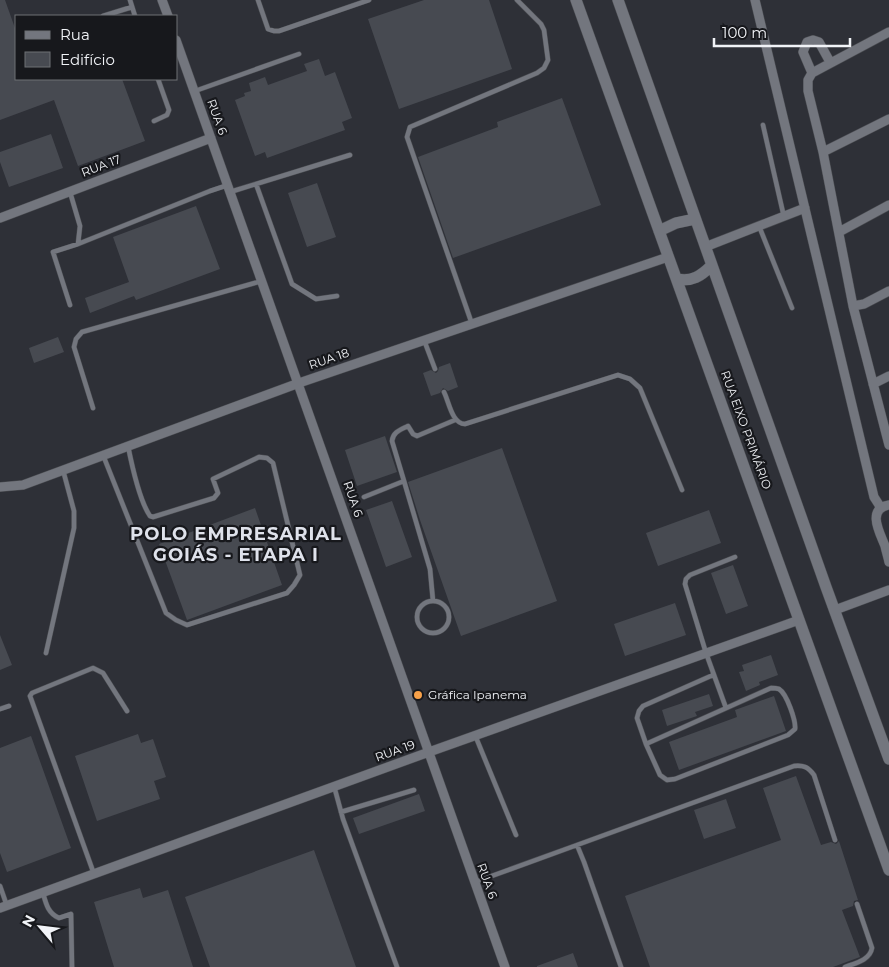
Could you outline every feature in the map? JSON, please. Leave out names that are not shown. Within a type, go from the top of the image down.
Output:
[{"type":"street","points":[[162,0],[168,15]]},
{"type":"street","name":"RUA EIXO PRIMÁRIO","points":[[576,0],[889,870]]},
{"type":"street","name":"RUA EIXO PRIMÁRIO","points":[[618,0],[711,266],[889,758]]},
{"type":"street","points":[[755,0],[874,497],[885,507],[876,516],[876,521],[881,540],[886,545],[889,562]]},
{"type":"street","points":[[889,32],[812,73],[807,87],[823,152],[853,306],[889,445]]},
{"type":"street","points":[[812,73],[803,52],[804,45],[807,42],[813,40],[819,42],[823,46],[830,62]]},
{"type":"street","name":"RUA 6","points":[[178,45],[505,967]]},
{"type":"street","points":[[823,152],[889,119]]},
{"type":"street","name":"RUA 17","points":[[0,218],[211,138]]},
{"type":"street","points":[[839,232],[889,205]]},
{"type":"street","points":[[705,247],[805,208]]},
{"type":"street","points":[[659,231],[676,222],[695,219]]},
{"type":"street","name":"RUA 18","points":[[0,487],[23,485],[299,383],[668,258]]},
{"type":"street","points":[[677,279],[687,281],[701,276],[711,266]]},
{"type":"street","points":[[853,306],[864,304],[889,291]]},
{"type":"street","points":[[873,384],[889,376]]},
{"type":"street","points":[[835,610],[889,590]]},
{"type":"street","name":"RUA 19","points":[[4,907],[475,735],[799,620]]},
{"type":"lane","points":[[130,0],[135,15]]},
{"type":"lane","points":[[258,0],[268,28],[279,31],[369,0]]},
{"type":"lane","points":[[472,324],[410,146],[407,132],[410,127],[538,73],[544,68],[548,60],[544,30],[541,24],[517,0]]},
{"type":"lane","points":[[106,15],[132,7]]},
{"type":"lane","points":[[195,91],[298,54]]},
{"type":"lane","points":[[154,121],[168,115],[169,110],[158,80]]},
{"type":"lane","points":[[763,125],[784,217]]},
{"type":"lane","points":[[70,306],[54,252],[210,191],[256,184],[350,156]]},
{"type":"lane","points":[[256,184],[292,284],[316,299],[337,296]]},
{"type":"lane","points":[[70,192],[80,226],[78,244]]},
{"type":"lane","points":[[759,226],[792,308]]},
{"type":"lane","points":[[93,408],[74,347],[76,339],[82,332],[262,282]]},
{"type":"lane","points":[[424,340],[435,368]]},
{"type":"lane","points":[[444,392],[455,420],[460,424],[465,424],[618,375],[630,379],[640,388],[682,490]]},
{"type":"lane","points":[[432,601],[430,569],[392,441],[396,432],[408,426],[412,434],[417,436],[455,420]]},
{"type":"lane","points":[[103,455],[166,613],[187,625],[287,593],[300,575],[272,463],[267,458],[259,457],[213,478],[218,493],[214,498],[154,517],[150,516],[143,503],[133,471],[128,446]]},
{"type":"lane","points":[[46,653],[74,528],[74,511],[63,470]]},
{"type":"lane","points":[[364,497],[404,481]]},
{"type":"lane","points":[[726,708],[713,676],[685,584],[686,579],[690,575],[735,557]]},
{"type":"lane","points":[[432,601],[446,607],[449,617],[443,630],[433,634],[424,631],[420,627],[417,618],[420,608],[432,601]]},
{"type":"lane","points":[[94,874],[30,696],[32,693],[93,668],[103,673],[126,711]]},
{"type":"lane","points":[[646,744],[771,688],[778,688],[784,693],[795,723],[794,730],[788,735],[675,779],[666,780],[660,775],[646,744],[637,718],[639,711],[643,706],[713,676]]},
{"type":"lane","points":[[0,709],[9,706]]},
{"type":"lane","points":[[475,735],[516,835]]},
{"type":"lane","points":[[474,882],[794,766],[803,765],[809,768],[814,775],[836,840]]},
{"type":"lane","points":[[334,786],[341,812],[397,967]]},
{"type":"lane","points":[[341,812],[414,790]]},
{"type":"lane","points":[[577,845],[621,967]]},
{"type":"lane","points":[[0,886],[4,907]]},
{"type":"lane","points":[[43,893],[48,911],[54,916],[59,918],[71,914],[72,967]]},
{"type":"lane","points":[[845,967],[871,954],[872,948],[857,904]]},
{"type":"building","points":[[0,0],[5,0],[15,28],[15,80],[122,80],[145,141],[78,166],[54,100],[0,120]]},
{"type":"building","points":[[424,0],[489,0],[512,69],[399,109],[368,19]]},
{"type":"building","points":[[319,59],[325,76],[335,72],[352,118],[342,122],[345,130],[267,158],[265,152],[255,156],[235,100],[245,96],[244,93],[251,91],[249,83],[265,77],[268,85],[307,71],[304,64]]},
{"type":"building","points":[[562,98],[601,205],[453,258],[418,157],[498,127],[497,122]]},
{"type":"building","points":[[51,134],[63,168],[9,187],[0,162],[0,152]]},
{"type":"building","points":[[317,183],[336,237],[307,247],[288,193]]},
{"type":"building","points":[[196,206],[220,269],[136,300],[134,296],[90,313],[85,298],[129,282],[113,237]]},
{"type":"building","points":[[58,337],[64,352],[34,363],[29,348]]},
{"type":"building","points":[[450,363],[458,387],[448,391],[443,388],[440,393],[431,396],[423,373],[431,370],[436,373],[439,367]]},
{"type":"building","points":[[385,436],[397,472],[357,486],[345,450]]},
{"type":"building","points":[[502,448],[557,601],[461,636],[408,482]]},
{"type":"building","points":[[392,501],[412,557],[386,567],[366,510]]},
{"type":"building","points":[[255,508],[282,585],[187,620],[159,544]]},
{"type":"building","points":[[709,510],[721,543],[658,566],[646,533]]},
{"type":"building","points":[[733,565],[748,606],[726,614],[711,573]]},
{"type":"building","points":[[675,603],[686,635],[625,656],[614,624]]},
{"type":"building","points":[[0,635],[12,665],[0,670]]},
{"type":"building","points":[[771,655],[778,675],[759,682],[760,685],[746,691],[739,672],[744,671],[742,665]]},
{"type":"building","points":[[709,694],[713,706],[695,712],[697,716],[667,726],[662,710]]},
{"type":"building","points":[[774,696],[786,731],[679,770],[669,742],[737,717],[735,710]]},
{"type":"building","points":[[138,734],[141,743],[153,739],[166,777],[154,781],[160,799],[97,821],[75,756]]},
{"type":"building","points":[[31,736],[71,848],[7,872],[0,853],[0,748]]},
{"type":"building","points":[[796,776],[821,845],[831,842],[836,844],[839,841],[858,900],[854,901],[853,906],[842,910],[860,957],[833,967],[650,967],[625,896],[781,840],[763,788]]},
{"type":"building","points":[[419,794],[425,811],[359,834],[353,818]]},
{"type":"building","points":[[726,799],[736,828],[704,839],[694,810]]},
{"type":"building","points":[[314,850],[356,967],[210,967],[185,897]]},
{"type":"building","points":[[140,888],[143,898],[168,890],[193,967],[114,967],[94,902]]},
{"type":"building","points":[[573,953],[578,967],[537,967],[537,966]]},
{"type":"place","name":"Gráfica Ipanema","points":[[418,695]]},
{"type":"district","name":"POLO EMPRESARIAL GOIÁS - ETAPA I","points":[[236,544]]}]
